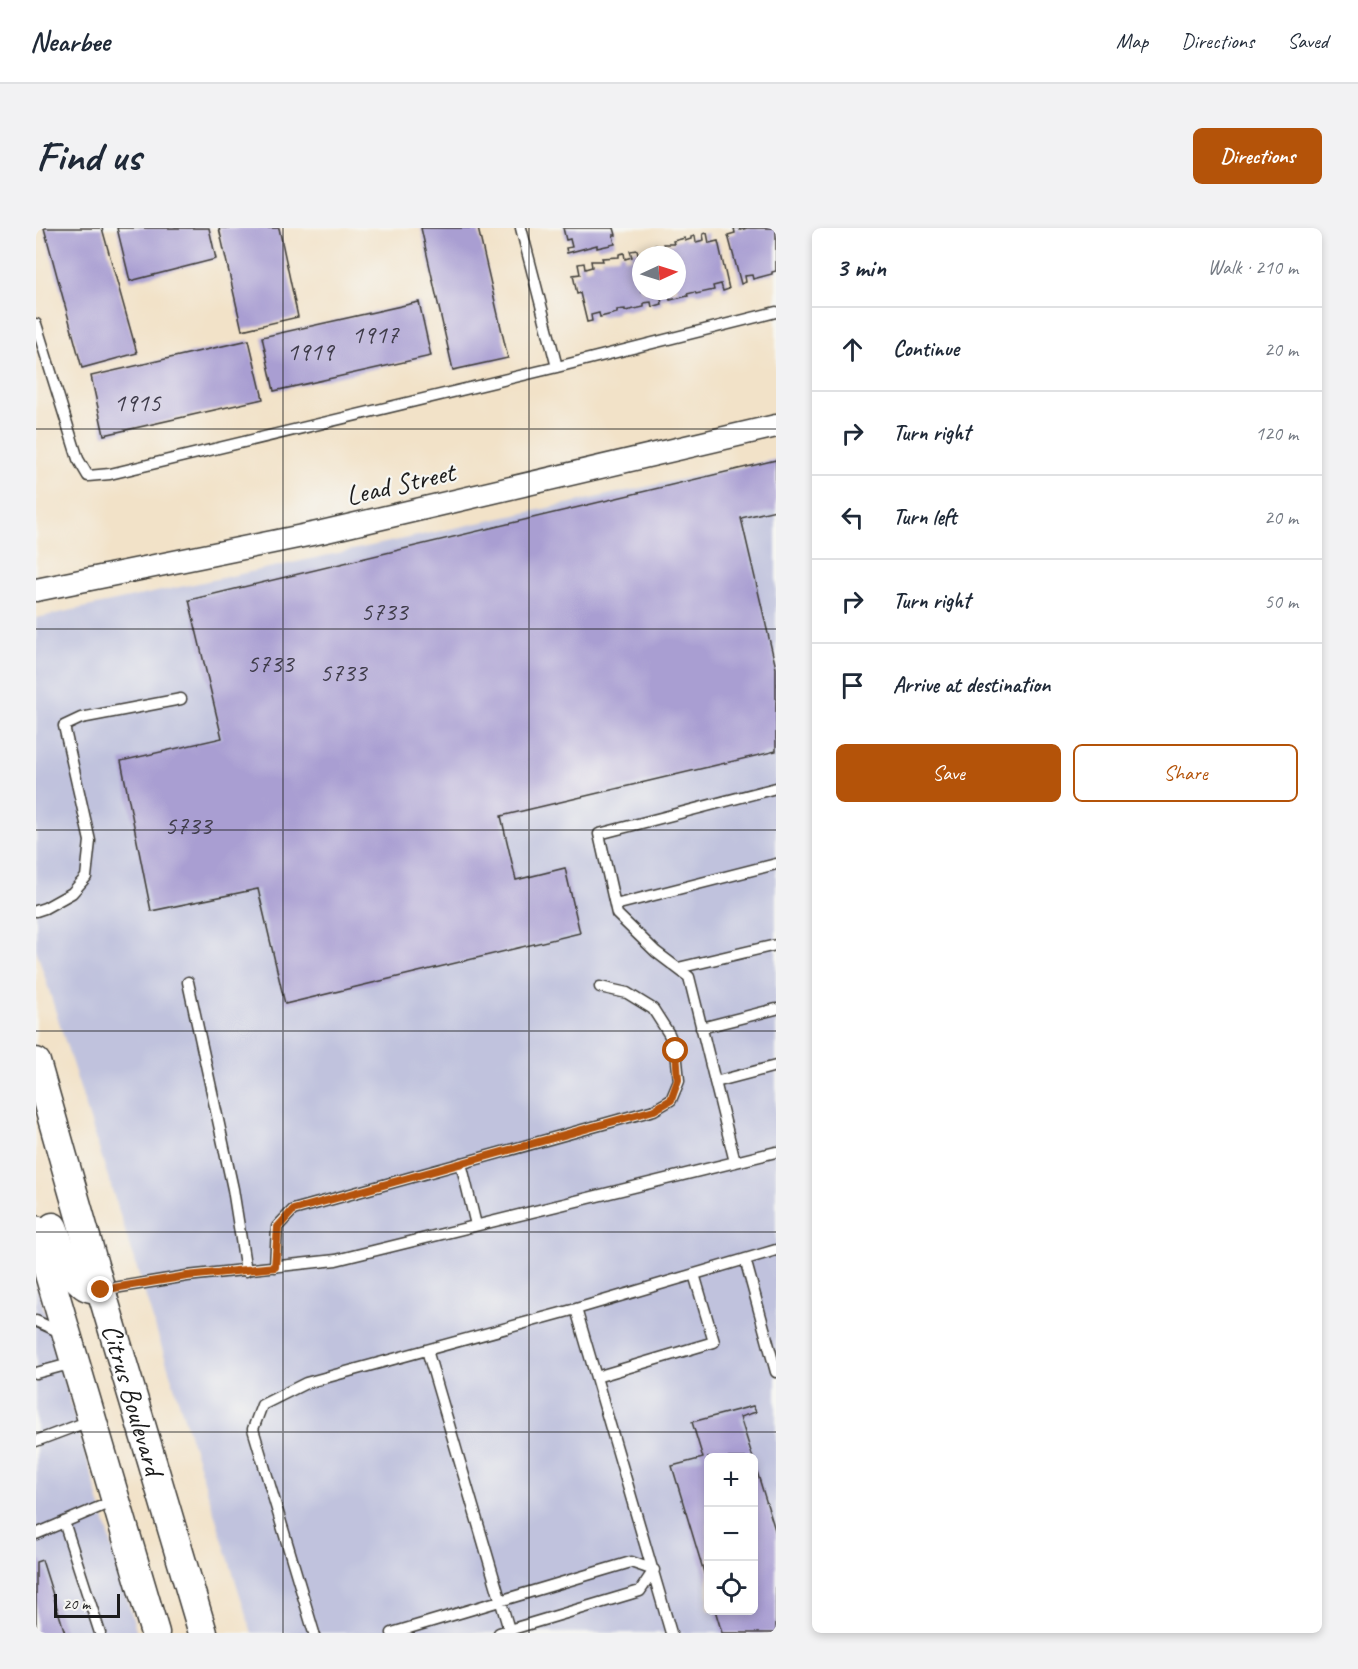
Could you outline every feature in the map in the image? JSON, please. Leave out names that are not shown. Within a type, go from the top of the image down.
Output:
[{"type":"street","name":"Lead Street","points":[[36,591],[322,532],[776,426]]},
{"type":"street","name":"Citrus Boulevard","points":[[36,1062],[101,1290],[204,1633]]},
{"type":"street","points":[[36,1109],[45,1138],[52,1150],[65,1163]]},
{"type":"street","points":[[36,1229],[44,1214],[51,1223],[66,1262],[74,1275],[84,1286],[101,1290]]},
{"type":"street","name":"Citrus Boulevard","points":[[36,1229],[155,1633]]},
{"type":"lane","points":[[521,228],[557,367]]},
{"type":"lane","points":[[36,324],[78,459],[88,476],[110,474],[776,312]]},
{"type":"lane","points":[[36,911],[72,893],[86,877],[90,841],[64,726],[81,718],[181,699]]},
{"type":"lane","points":[[735,1162],[689,977],[656,952],[617,914],[599,834],[776,788]]},
{"type":"lane","points":[[615,905],[776,864]]},
{"type":"lane","points":[[678,968],[776,945]]},
{"type":"lane","points":[[188,982],[233,1189],[246,1271]]},
{"type":"lane","points":[[275,1267],[278,1227],[293,1210],[654,1110],[671,1100],[678,1080],[676,1051],[669,1034],[652,1009],[627,993],[600,987]]},
{"type":"lane","points":[[701,1028],[776,1009]]},
{"type":"lane","points":[[715,1082],[776,1066]]},
{"type":"lane","points":[[101,1290],[187,1276],[336,1260],[776,1152]]},
{"type":"lane","points":[[461,1163],[476,1225]]},
{"type":"lane","points":[[314,1633],[253,1429],[262,1405],[306,1383],[576,1309],[776,1250]]},
{"type":"lane","points":[[745,1259],[776,1372]]},
{"type":"lane","points":[[596,1377],[714,1342],[694,1274]]},
{"type":"lane","points":[[576,1309],[671,1633]]},
{"type":"lane","points":[[36,1321],[67,1334]]},
{"type":"lane","points":[[427,1350],[500,1601],[506,1632],[640,1591],[654,1570]]},
{"type":"lane","points":[[36,1373],[62,1366],[76,1367]]},
{"type":"lane","points":[[36,1441],[92,1420]]},
{"type":"lane","points":[[36,1534],[116,1500]]},
{"type":"lane","points":[[64,1522],[100,1633]]},
{"type":"lane","points":[[392,1633],[631,1562],[654,1570]]},
{"type":"shaded area","points":[[776,459],[776,1633],[252,1633],[36,949],[36,618]]},
{"type":"shaded area","points":[[36,1281],[137,1633],[36,1633]]},
{"type":"building","points":[[44,228],[102,228],[137,353],[82,368]]},
{"type":"building","points":[[117,228],[209,228],[216,259],[130,281]]},
{"type":"building","points":[[219,228],[279,228],[298,317],[242,330]]},
{"type":"building","points":[[421,228],[478,228],[508,358],[453,370]]},
{"type":"building","points":[[563,228],[614,228],[615,244],[597,248],[597,245],[567,253],[566,248],[572,247],[570,239],[566,240]]},
{"type":"building","points":[[734,228],[740,230],[776,228],[776,271],[753,279],[752,275],[745,276],[746,282],[741,284],[728,235],[735,233]]},
{"type":"building","points":[[707,233],[709,243],[718,241],[729,289],[723,291],[721,284],[713,286],[714,290],[696,294],[695,292],[686,296],[686,246],[663,246],[663,244],[674,244],[673,241],[685,238],[685,241],[695,236],[696,242],[704,240],[703,234]]},
{"type":"building","points":[[624,253],[625,259],[632,257],[632,300],[661,300],[662,304],[652,307],[651,302],[644,303],[644,307],[625,311],[625,309],[617,310],[617,313],[600,317],[599,313],[591,315],[592,321],[587,322],[573,275],[580,274],[578,264],[584,263],[585,269],[592,267],[591,261],[603,261],[602,258],[619,257],[619,254]]},
{"type":"building","points":[[419,302],[431,356],[274,391],[262,337]]},
{"type":"building","points":[[249,340],[263,399],[104,435],[91,376]]},
{"type":"building","points":[[776,460],[776,510],[741,518],[776,668],[776,751],[501,816],[516,880],[565,868],[580,933],[285,1004],[258,889],[151,911],[121,761],[222,738],[189,600]]},
{"type":"building","points":[[753,1406],[756,1412],[740,1417],[751,1453],[704,1453],[704,1573],[672,1466],[703,1458],[692,1422]]},
{"type":"building","points":[[758,1475],[776,1533],[776,1633],[722,1633],[717,1615],[758,1615]]},
{"type":"building","points":[[42,1560],[65,1633],[36,1633],[36,1562]]},
{"type":"route","points":[[101,1290],[187,1276],[275,1267],[278,1227],[293,1210],[654,1110],[671,1100],[678,1080],[676,1051]]}]
